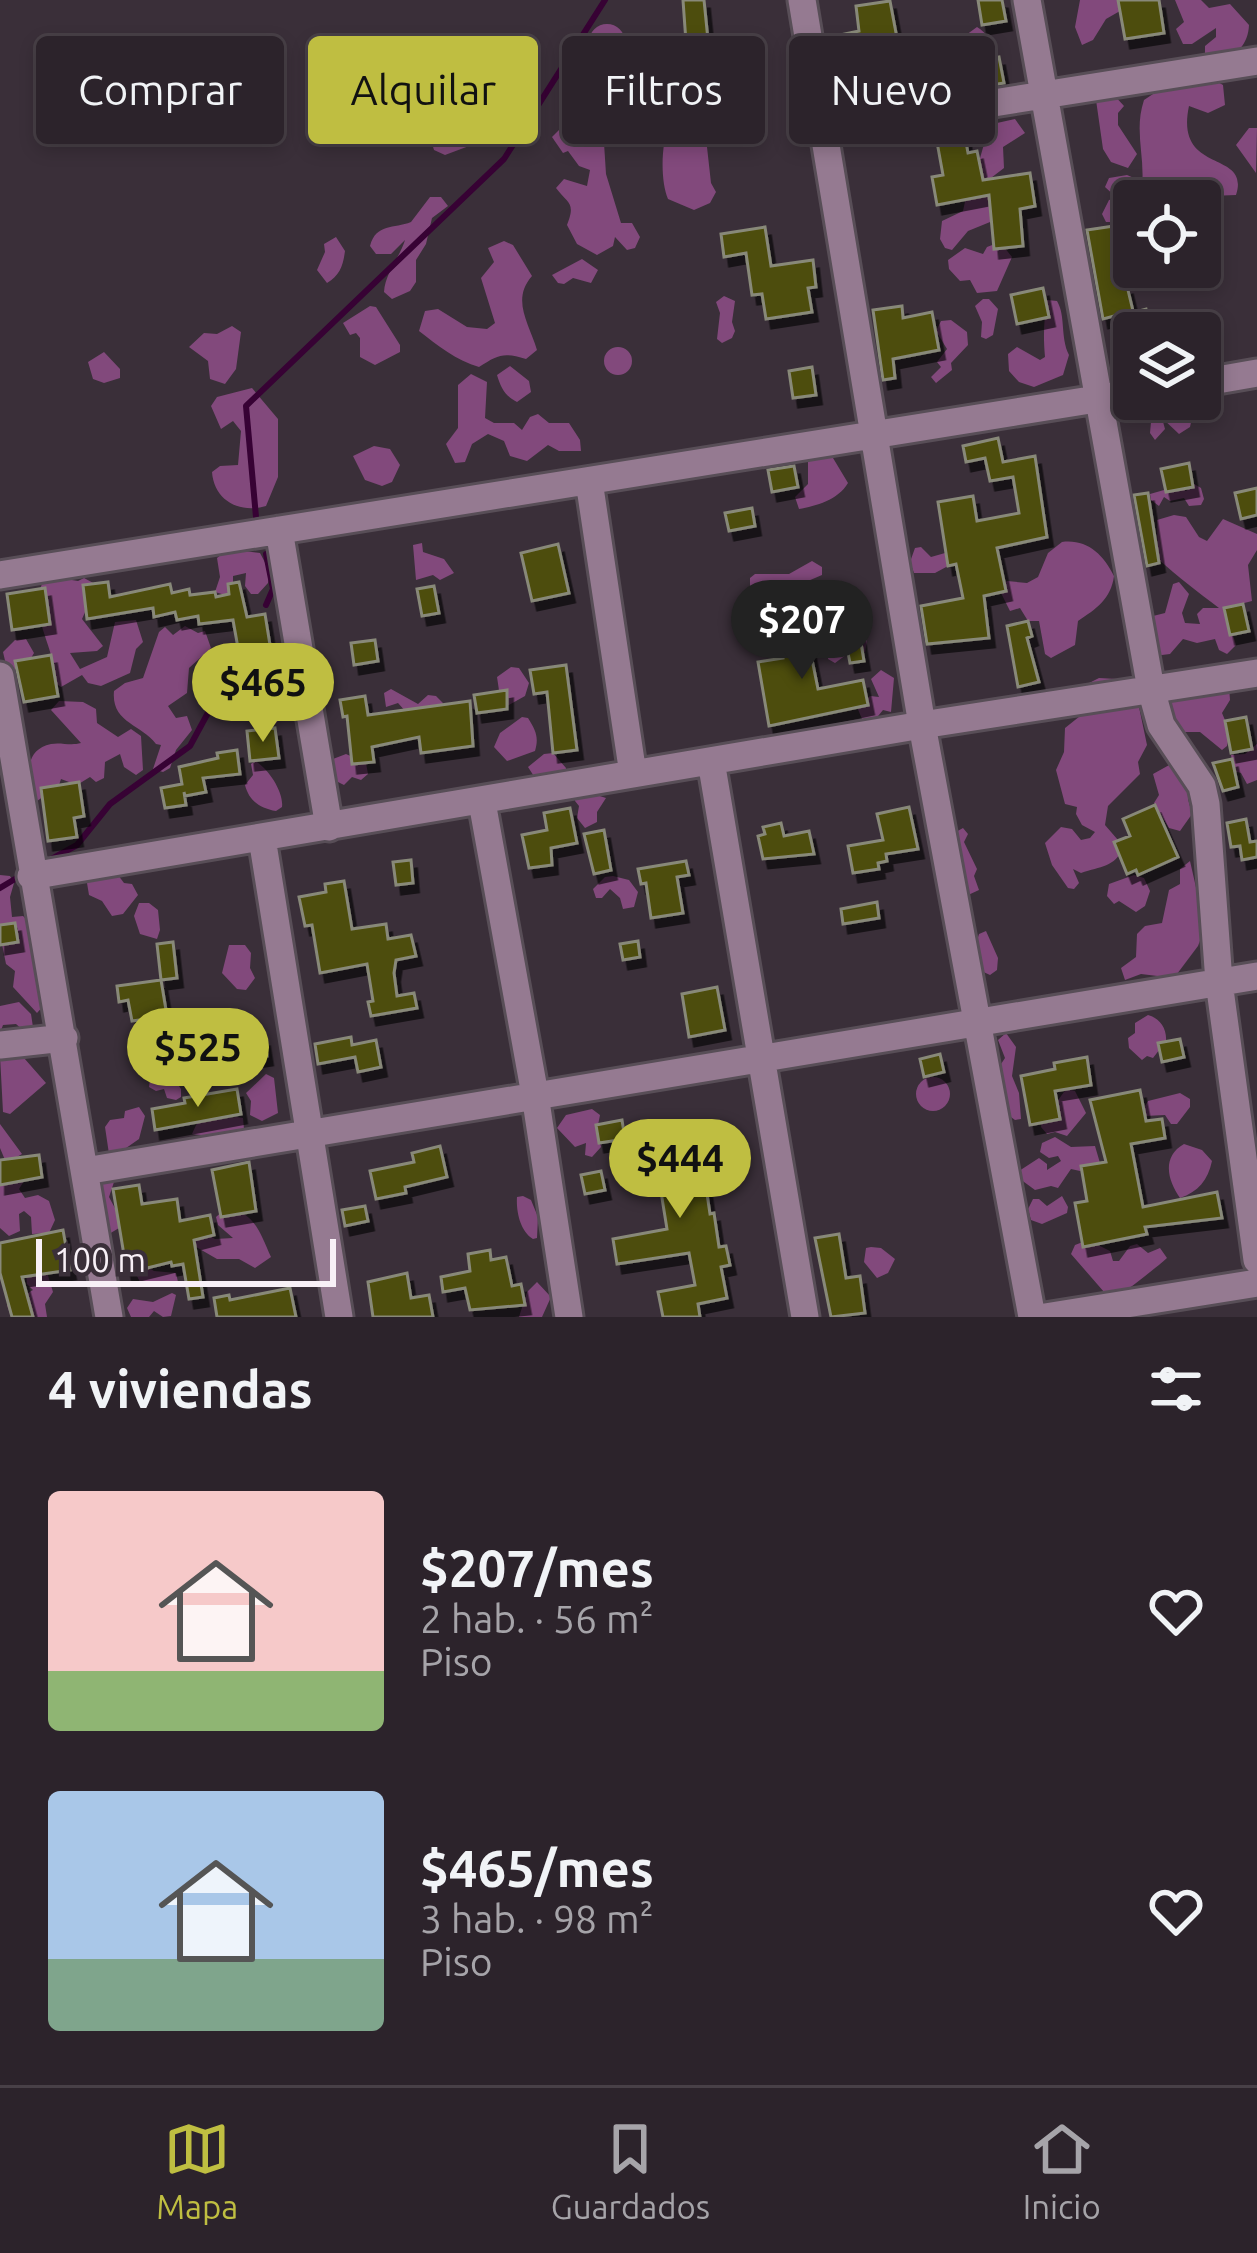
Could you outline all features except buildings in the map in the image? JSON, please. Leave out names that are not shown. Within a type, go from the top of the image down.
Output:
[{"type":"street","points":[[802,0],[808,36]]},
{"type":"street","points":[[1027,0],[1151,689],[1161,725],[1202,786],[1206,804],[1219,982],[1257,1260]]},
{"type":"street","points":[[995,103],[1257,61]]},
{"type":"street","points":[[826,144],[922,725],[1032,1317]]},
{"type":"street","points":[[1221,380],[1257,374]]},
{"type":"street","points":[[0,575],[1113,397]]},
{"type":"street","points":[[589,481],[633,774]]},
{"type":"street","points":[[279,530],[329,827]]},
{"type":"street","points":[[32,876],[1257,673]]},
{"type":"street","points":[[0,676],[109,1317]]},
{"type":"street","points":[[711,760],[805,1317]]},
{"type":"street","points":[[482,802],[569,1317]]},
{"type":"street","points":[[262,838],[339,1317]]},
{"type":"street","points":[[85,1171],[1257,976]]},
{"type":"street","points":[[0,1045],[64,1038]]},
{"type":"street","points":[[1045,1317],[1257,1283]]},
{"type":"shaded area","points":[[1080,0],[1124,0],[1093,40],[1082,45],[1075,27]]},
{"type":"shaded area","points":[[1175,0],[1201,0],[1209,8],[1230,4],[1249,25],[1241,48],[1229,56],[1205,54],[1216,28],[1192,44],[1183,44],[1176,29],[1184,22]]},
{"type":"shaded area","points":[[607,24],[623,36],[591,36]]},
{"type":"shaded area","points":[[977,27],[988,36],[966,36]]},
{"type":"shaded area","points":[[1214,80],[1223,85],[1225,105],[1208,113],[1189,106],[1187,128],[1201,153],[1233,172],[1238,181],[1236,195],[1221,196],[1221,180],[1142,180],[1144,100],[1165,86]]},
{"type":"shaded area","points":[[1113,94],[1124,106],[1118,113],[1118,125],[1137,154],[1128,168],[1111,162],[1103,149],[1096,100]]},
{"type":"shaded area","points":[[1015,119],[1025,133],[1003,147],[1004,168],[987,181],[975,176],[984,144],[995,144],[995,122]]},
{"type":"shaded area","points":[[562,127],[562,144],[604,144],[606,174],[621,223],[632,223],[640,237],[635,248],[627,250],[615,237],[613,246],[597,255],[577,244],[567,225],[571,207],[556,188],[564,179],[587,186],[590,170],[579,166],[568,151],[563,153],[552,137]]},
{"type":"shaded area","points":[[1249,128],[1257,128],[1256,173],[1236,145]]},
{"type":"shaded area","points":[[432,144],[470,144],[445,155]]},
{"type":"shaded area","points":[[665,144],[707,144],[716,192],[710,203],[694,210],[668,199]]},
{"type":"shaded area","points":[[1127,175],[1135,180],[1113,180],[1113,194],[1105,187],[1109,178]]},
{"type":"shaded area","points":[[991,194],[995,220],[968,231],[952,250],[945,248],[940,239],[942,221],[963,211],[966,197]]},
{"type":"shaded area","points":[[430,197],[441,197],[448,206],[432,218],[426,244],[416,260],[416,282],[410,291],[392,299],[384,292],[385,285],[405,240],[391,254],[376,254],[370,246],[381,230],[411,222]]},
{"type":"shaded area","points":[[1113,199],[1113,222],[1106,222],[1102,214]]},
{"type":"shaded area","points":[[336,237],[345,251],[342,266],[327,283],[317,270],[324,244]]},
{"type":"shaded area","points":[[504,241],[513,245],[532,276],[522,303],[537,350],[526,359],[501,356],[479,367],[455,357],[419,331],[425,311],[438,309],[467,327],[487,329],[495,323],[481,278],[494,262],[488,248]]},
{"type":"shaded area","points":[[1000,242],[1012,257],[997,291],[977,293],[970,280],[960,281],[949,269],[948,260],[965,248],[983,254]]},
{"type":"shaded area","points":[[582,259],[598,270],[591,283],[573,278],[558,283],[552,275]]},
{"type":"shaded area","points":[[724,296],[735,301],[735,331],[722,343],[717,339],[720,313],[716,302]]},
{"type":"shaded area","points":[[983,299],[998,309],[993,335],[986,339],[981,337],[982,322],[975,306]]},
{"type":"shaded area","points":[[1047,300],[1057,301],[1060,307],[1069,355],[1063,375],[1034,387],[1019,382],[1009,371],[1008,354],[1017,347],[1040,360],[1045,357]]},
{"type":"shaded area","points":[[376,307],[400,345],[400,352],[375,365],[360,357],[360,338],[356,333],[350,335],[343,323]]},
{"type":"shaded area","points":[[951,320],[967,332],[968,345],[951,363],[952,370],[936,383],[931,377],[941,367],[937,362],[947,349],[936,331],[941,321]]},
{"type":"shaded area","points":[[232,326],[241,332],[236,369],[225,384],[210,379],[208,361],[189,347],[204,333],[217,334]]},
{"type":"shaded area","points":[[618,347],[628,351],[632,361],[628,371],[618,375],[608,371],[604,361],[608,351]]},
{"type":"shaded area","points":[[104,352],[120,369],[120,378],[104,383],[93,379],[88,362]]},
{"type":"shaded area","points":[[510,366],[529,381],[531,392],[517,402],[504,391],[497,375]]},
{"type":"shaded area","points":[[471,374],[487,382],[485,418],[514,423],[522,430],[538,414],[549,423],[569,423],[581,451],[559,451],[548,445],[527,461],[510,456],[504,441],[488,434],[472,444],[465,462],[455,463],[446,444],[458,428],[458,385]]},
{"type":"shaded area","points":[[252,388],[278,419],[278,477],[266,506],[246,508],[223,497],[214,482],[212,472],[220,466],[238,465],[241,431],[233,421],[221,429],[211,406],[217,397]]},
{"type":"shaded area","points":[[1148,420],[1163,420],[1165,429],[1155,440],[1150,433]]},
{"type":"shaded area","points":[[1164,420],[1192,420],[1179,434]]},
{"type":"shaded area","points":[[374,446],[390,449],[400,465],[392,482],[382,486],[365,480],[353,456]]},
{"type":"shaded area","points":[[822,455],[833,458],[848,483],[833,498],[799,509],[795,497],[808,484],[808,462]]},
{"type":"shaded area","points":[[1194,484],[1201,488],[1201,505],[1189,506],[1184,498],[1170,501],[1164,497],[1159,506],[1151,500],[1150,494],[1178,486],[1186,491]]},
{"type":"shaded area","points":[[1186,517],[1207,541],[1223,519],[1257,534],[1257,550],[1248,565],[1252,601],[1225,608],[1236,645],[1227,654],[1219,650],[1215,639],[1197,643],[1183,639],[1170,654],[1154,656],[1149,617],[1165,613],[1173,584],[1179,582],[1189,594],[1182,613],[1185,623],[1200,624],[1197,614],[1203,608],[1219,608],[1158,559],[1157,520]]},
{"type":"shaded area","points":[[1062,542],[1093,550],[1114,576],[1106,597],[1078,621],[1075,645],[1051,658],[1045,654],[1039,621],[1028,621],[1020,608],[1010,611],[999,589],[1007,581],[1027,583],[1038,577],[1048,553]]},
{"type":"shaded area","points":[[422,543],[423,552],[444,559],[454,573],[440,580],[433,575],[416,580],[413,545]]},
{"type":"shaded area","points":[[921,547],[931,557],[945,553],[948,566],[935,573],[914,573],[910,562],[915,548]]},
{"type":"shaded area","points":[[228,549],[260,553],[270,572],[258,594],[251,594],[245,586],[246,573],[233,576],[233,589],[225,595],[215,592],[220,577],[217,558]]},
{"type":"shaded area","points":[[812,561],[822,567],[822,575],[801,584],[787,599],[789,617],[776,628],[762,620],[751,625],[741,621],[735,608],[738,600],[750,594],[750,578],[789,574]]},
{"type":"shaded area","points":[[84,578],[97,585],[82,619],[103,646],[97,651],[70,653],[80,669],[107,657],[115,622],[136,620],[143,642],[136,649],[130,673],[101,686],[88,683],[82,675],[61,687],[54,682],[38,605],[44,580]]},
{"type":"shaded area","points":[[822,610],[840,620],[843,634],[835,642],[845,634],[860,634],[867,640],[865,652],[850,652],[835,663],[828,659],[829,646],[808,645],[806,619]]},
{"type":"shaded area","points":[[185,626],[198,633],[205,631],[211,648],[189,668],[187,693],[168,706],[176,718],[187,716],[192,730],[163,772],[153,769],[161,745],[122,717],[114,691],[143,678],[159,632],[165,627],[173,635]]},
{"type":"shaded area","points":[[26,639],[34,653],[31,658],[14,671],[7,669],[3,652],[15,640]]},
{"type":"shaded area","points":[[511,667],[519,668],[529,683],[525,696],[507,706],[500,697],[497,677]]},
{"type":"shaded area","points":[[881,670],[894,678],[891,712],[883,710],[874,721],[862,719],[857,707],[870,696],[879,697],[871,679]]},
{"type":"shaded area","points":[[269,678],[275,689],[268,701],[284,716],[271,727],[255,715],[261,702],[253,690]]},
{"type":"shaded area","points":[[1099,678],[1117,679],[1135,688],[1147,745],[1138,762],[1140,774],[1108,806],[1105,825],[1124,847],[1106,865],[1081,873],[1073,869],[1079,883],[1074,889],[1068,888],[1052,865],[1045,843],[1061,827],[1072,829],[1081,840],[1095,832],[1082,825],[1077,807],[1065,804],[1056,770],[1064,752],[1065,728],[1080,716],[1087,684]]},
{"type":"shaded area","points":[[1229,687],[1230,700],[1222,713],[1230,732],[1227,746],[1222,750],[1200,732],[1177,732],[1165,709],[1170,690]]},
{"type":"shaded area","points":[[391,689],[418,704],[428,695],[443,703],[438,714],[407,713],[398,703],[386,707],[384,693]]},
{"type":"shaded area","points":[[59,701],[83,702],[96,709],[97,723],[118,737],[131,729],[141,736],[143,770],[136,775],[124,767],[120,754],[105,762],[104,778],[96,782],[90,777],[77,785],[61,779],[33,804],[29,768],[35,753],[51,744],[81,743],[51,710]]},
{"type":"shaded area","points":[[522,717],[535,730],[535,751],[507,761],[494,747],[500,733]]},
{"type":"shaded area","points":[[1257,744],[1257,780],[1247,784],[1241,773],[1233,771],[1231,755],[1245,754]]},
{"type":"shaded area","points":[[553,753],[566,768],[565,776],[537,781],[528,767]]},
{"type":"shaded area","points":[[346,754],[366,763],[368,774],[361,780],[352,777],[344,785],[329,771],[333,759]]},
{"type":"shaded area","points":[[255,761],[278,788],[282,807],[276,811],[256,803],[247,791]]},
{"type":"shaded area","points":[[1171,764],[1191,791],[1192,814],[1180,831],[1169,828],[1154,803],[1159,795],[1153,774]]},
{"type":"shaded area","points":[[587,792],[606,798],[597,822],[585,828],[577,818],[575,795]]},
{"type":"shaded area","points":[[963,828],[979,890],[966,896],[954,833]]},
{"type":"shaded area","points":[[1190,861],[1205,927],[1198,946],[1174,978],[1141,974],[1125,980],[1121,968],[1136,957],[1137,934],[1145,926],[1162,923],[1169,890],[1180,884],[1180,869]]},
{"type":"shaded area","points":[[97,872],[118,875],[132,884],[138,895],[123,914],[112,916],[102,901],[89,895],[87,883]]},
{"type":"shaded area","points":[[0,875],[10,876],[14,883],[12,917],[23,916],[31,924],[45,1004],[37,1013],[13,987],[15,971],[6,964],[1,939],[14,936],[18,929],[15,923],[0,926]]},
{"type":"shaded area","points":[[1134,875],[1144,878],[1150,891],[1145,906],[1136,912],[1119,901],[1114,904],[1107,896],[1109,884]]},
{"type":"shaded area","points":[[613,876],[629,880],[638,892],[634,907],[623,909],[610,889],[596,898],[593,889]]},
{"type":"shaded area","points":[[139,903],[158,910],[157,939],[140,934],[134,916]]},
{"type":"shaded area","points":[[986,931],[998,958],[997,970],[990,975],[977,969],[975,948],[979,934]]},
{"type":"shaded area","points":[[229,945],[245,945],[251,953],[255,978],[246,990],[237,989],[222,973]]},
{"type":"shaded area","points":[[19,1002],[31,1014],[33,1027],[24,1031],[16,1024],[3,1025],[0,1033],[0,1006]]},
{"type":"shaded area","points":[[1148,1015],[1162,1025],[1166,1041],[1153,1058],[1142,1060],[1129,1048],[1128,1038],[1135,1033],[1135,1023]]},
{"type":"shaded area","points":[[1006,1033],[1016,1047],[1012,1076],[1021,1119],[1015,1120],[997,1107],[997,1070],[1005,1058],[998,1040]]},
{"type":"shaded area","points":[[0,1056],[24,1058],[46,1083],[10,1114],[3,1112]]},
{"type":"shaded area","points":[[162,1071],[170,1073],[181,1089],[176,1100],[167,1098],[164,1089],[149,1087],[150,1079]]},
{"type":"shaded area","points":[[266,1074],[274,1078],[278,1113],[262,1121],[250,1115],[246,1093]]},
{"type":"shaded area","points":[[933,1077],[945,1082],[950,1094],[945,1106],[933,1111],[921,1106],[916,1094],[921,1082]]},
{"type":"shaded area","points":[[1066,1089],[1075,1091],[1086,1113],[1067,1136],[1047,1134],[1041,1127],[1043,1114]]},
{"type":"shaded area","points":[[1180,1093],[1190,1099],[1190,1107],[1177,1124],[1165,1115],[1145,1116],[1142,1111],[1148,1101]]},
{"type":"shaded area","points":[[139,1107],[145,1116],[139,1139],[109,1154],[105,1127],[110,1120],[124,1118],[125,1111]]},
{"type":"shaded area","points":[[592,1109],[600,1115],[601,1147],[592,1157],[585,1155],[586,1143],[575,1147],[557,1128],[566,1115]]},
{"type":"shaded area","points":[[243,1118],[244,1129],[210,1136],[192,1134],[197,1123]]},
{"type":"shaded area","points":[[0,1124],[22,1154],[10,1161],[24,1181],[19,1189],[25,1198],[38,1195],[49,1201],[55,1220],[49,1233],[32,1234],[31,1217],[24,1211],[19,1214],[20,1231],[9,1236],[0,1228],[0,1186],[5,1180],[0,1161],[5,1160]]},
{"type":"shaded area","points":[[1055,1137],[1071,1147],[1095,1146],[1100,1163],[1080,1171],[1071,1169],[1058,1188],[1035,1190],[1020,1179],[1019,1171],[1039,1158],[1047,1170],[1061,1161],[1040,1152],[1042,1143]]},
{"type":"shaded area","points":[[1184,1144],[1202,1150],[1212,1161],[1201,1184],[1180,1198],[1169,1162]]},
{"type":"shaded area","points":[[110,1178],[114,1182],[109,1197],[124,1225],[109,1234],[103,1231],[93,1182]]},
{"type":"shaded area","points":[[1062,1196],[1067,1213],[1042,1224],[1031,1220],[1028,1209],[1033,1199],[1047,1206]]},
{"type":"shaded area","points":[[517,1197],[531,1200],[538,1217],[537,1238],[525,1231],[520,1220]]},
{"type":"shaded area","points":[[226,1208],[250,1219],[263,1240],[271,1257],[255,1268],[239,1259],[217,1259],[191,1244],[199,1229],[215,1239],[233,1238],[216,1217]]},
{"type":"shaded area","points":[[1088,1240],[1110,1251],[1113,1261],[1137,1244],[1148,1253],[1160,1248],[1167,1258],[1111,1300],[1071,1254],[1075,1245]]},
{"type":"shaded area","points":[[866,1248],[895,1259],[888,1273],[877,1278],[864,1262]]},
{"type":"shaded area","points":[[146,1266],[176,1273],[178,1282],[173,1286],[141,1284],[135,1272]]},
{"type":"shaded area","points":[[46,1269],[53,1292],[45,1304],[47,1317],[11,1317],[7,1305],[33,1290],[26,1273]]},
{"type":"shaded area","points":[[537,1282],[551,1297],[542,1317],[519,1317],[527,1292]]},
{"type":"shaded area","points":[[176,1295],[171,1316],[154,1311],[149,1317],[131,1317],[127,1308],[133,1299],[153,1302]]},
{"type":"waterway","points":[[256,517],[246,406],[504,159],[605,0]]},
{"type":"waterway","points":[[266,554],[273,589],[266,605]]},
{"type":"waterway","points":[[48,861],[77,845],[110,804],[190,746],[229,674]]},
{"type":"waterway","points":[[0,888],[15,879]]}]
